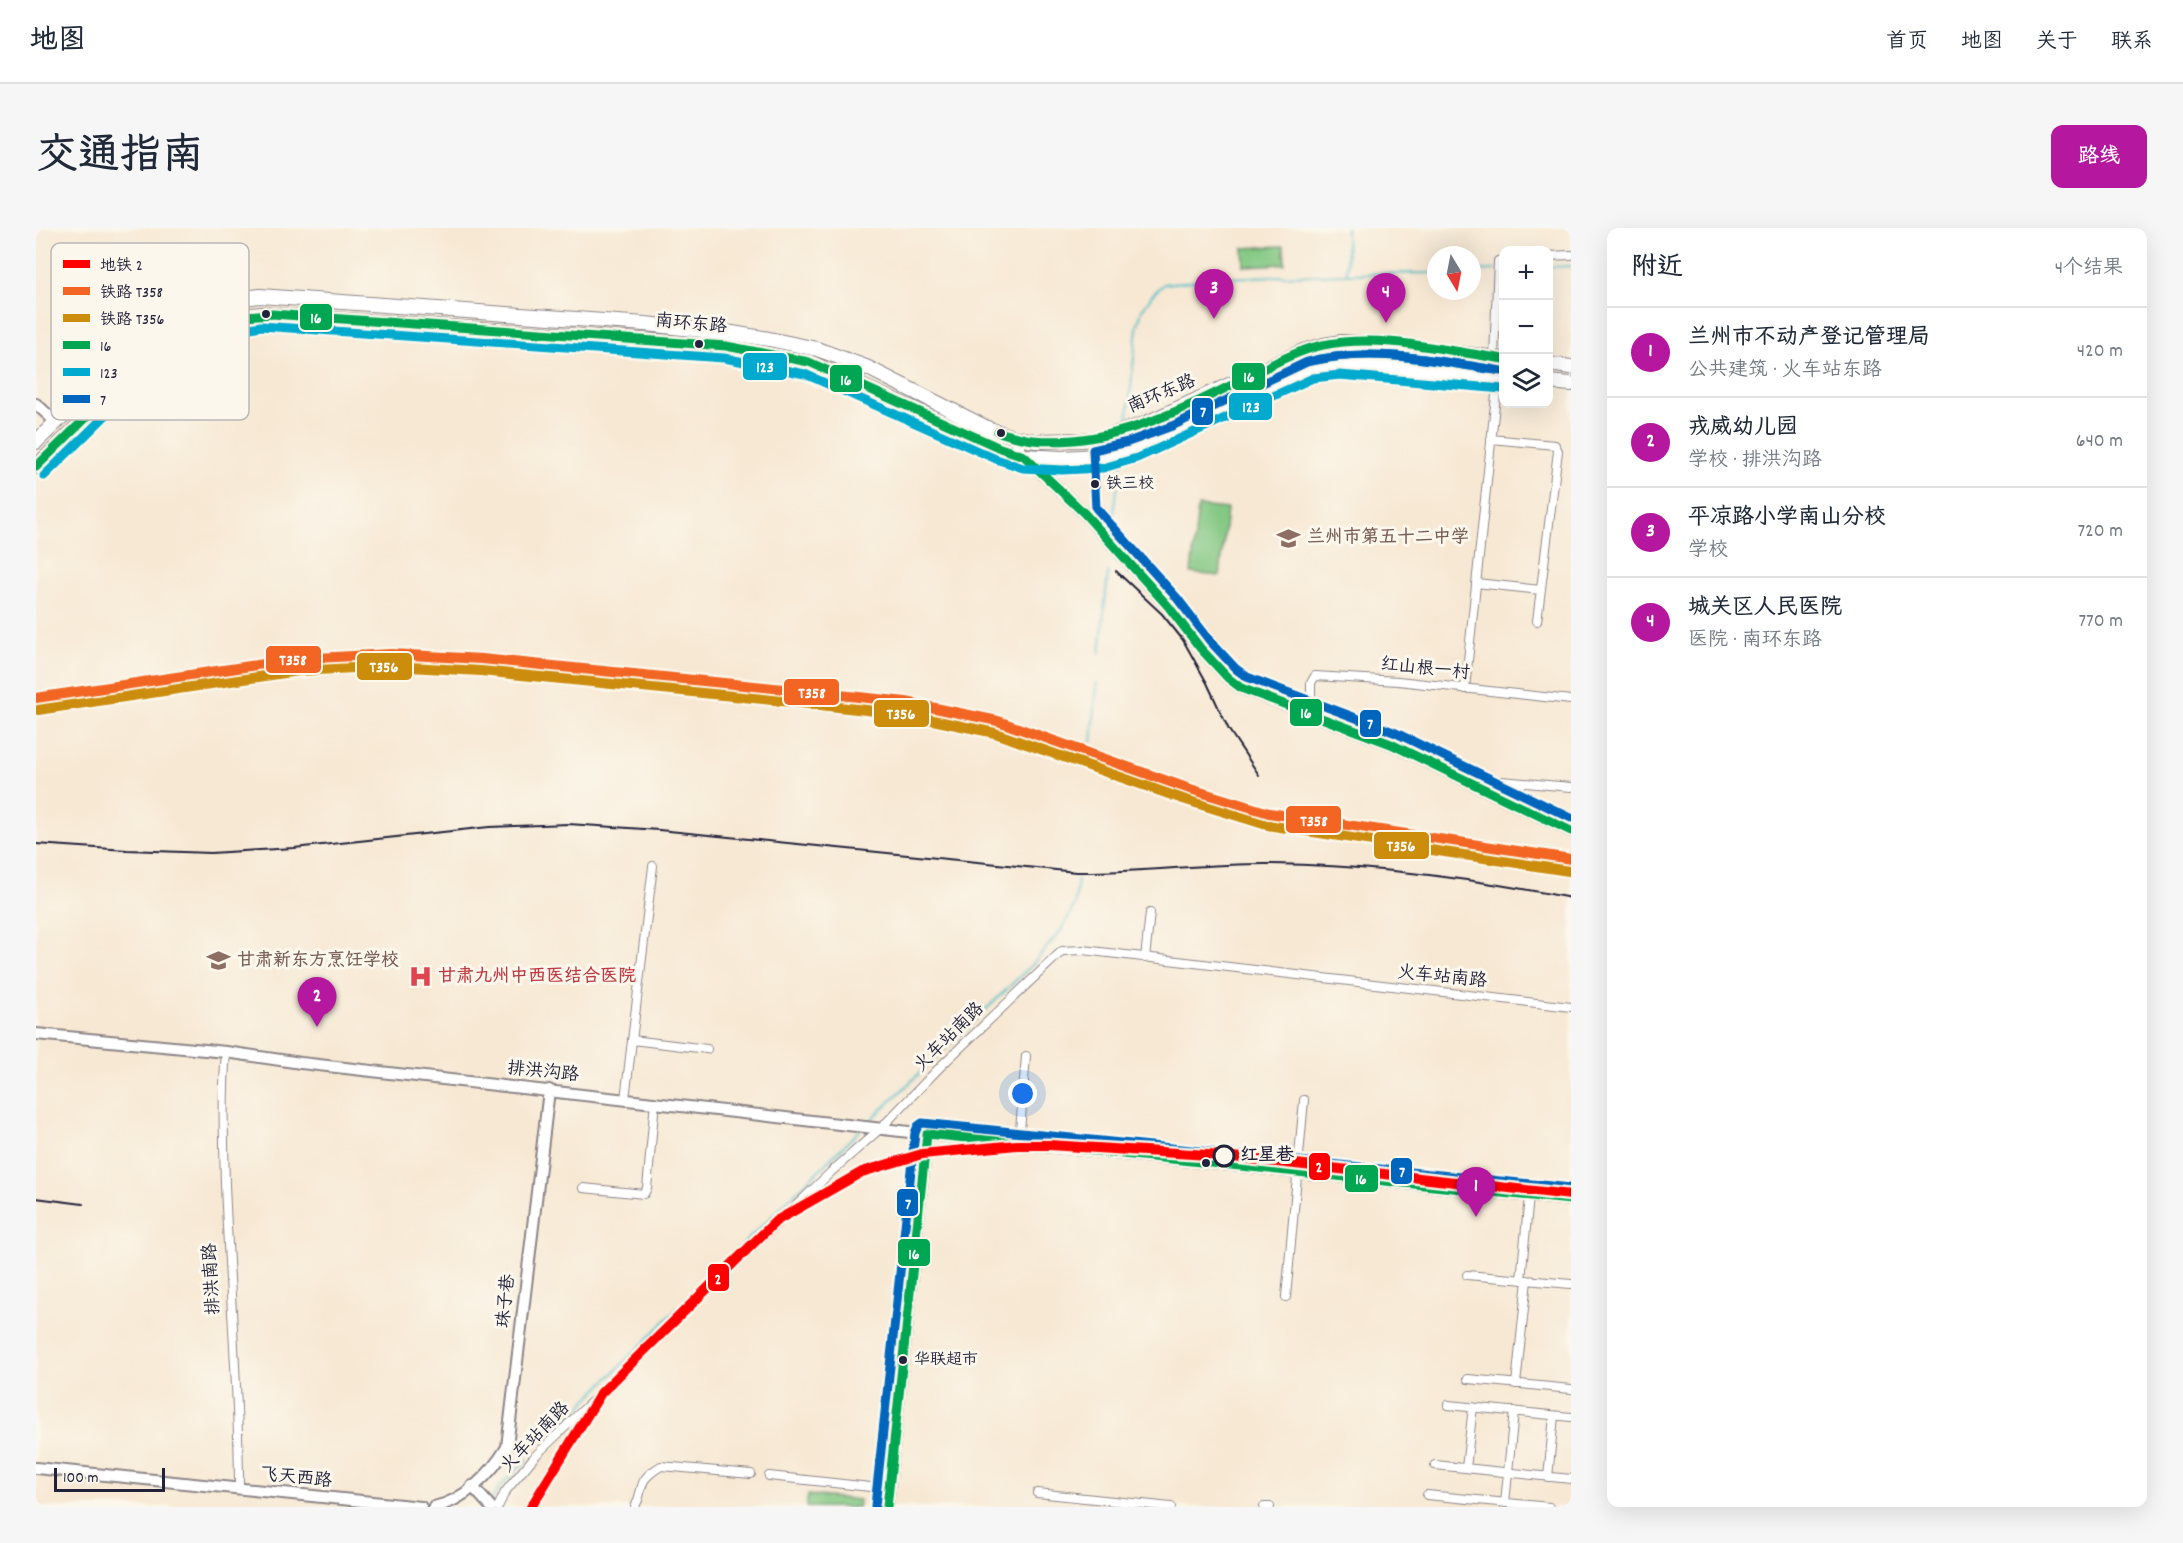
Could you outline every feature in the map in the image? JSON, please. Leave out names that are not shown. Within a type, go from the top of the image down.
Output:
[{"type":"highway","name":"南环东路","points":[[249,297],[273,296],[645,324],[769,339],[817,349],[866,367],[969,420],[1014,437],[1036,441],[1101,438],[1122,432],[1303,351],[1341,342],[1374,342],[1499,358]]},
{"type":"highway","name":"南环东路","points":[[249,315],[272,314],[726,346],[763,351],[808,362],[1000,448],[1024,456],[1100,456],[1132,447],[1290,374],[1318,365],[1365,364],[1499,376]]},
{"type":"highway","points":[[1553,365],[1571,367]]},
{"type":"highway","points":[[1553,382],[1571,384]]},
{"type":"highway","name":"南环东路","points":[[36,467],[84,420]]},
{"type":"highway","name":"南环东路","points":[[36,442],[56,422]]},
{"type":"main road","points":[[36,404],[51,418]]},
{"type":"main road","points":[[1014,437],[1024,456],[1084,513],[1168,606],[1201,649],[1228,678],[1241,688],[1391,744],[1571,831]]},
{"type":"main road","points":[[36,1034],[226,1052]]},
{"type":"main road","name":"排洪沟路","points":[[226,1052],[302,1063],[927,1134],[1571,1200]]},
{"type":"main road","name":"珠子巷","points":[[459,1496],[499,1460],[507,1447],[549,1090]]},
{"type":"main road","points":[[887,1507],[927,1134]]},
{"type":"main road","points":[[36,1468],[239,1489]]},
{"type":"main road","points":[[472,1486],[488,1504]]},
{"type":"main road","name":"飞天西路","points":[[239,1489],[421,1507]]},
{"type":"main road","points":[[434,1507],[459,1496]]},
{"type":"main road","points":[[453,1507],[459,1496]]},
{"type":"street","points":[[1553,256],[1571,255]]},
{"type":"street","points":[[1499,261],[1499,358]]},
{"type":"street","points":[[1464,688],[1491,439],[1499,389]]},
{"type":"street","points":[[1491,439],[1555,445],[1558,451],[1537,621]]},
{"type":"street","points":[[1476,583],[1541,590]]},
{"type":"street","name":"红山根一村","points":[[1311,714],[1311,683],[1315,676],[1464,688],[1571,700]]},
{"type":"street","points":[[1463,778],[1571,787]]},
{"type":"street","points":[[625,1099],[653,866]]},
{"type":"street","points":[[1145,958],[1150,913]]},
{"type":"street","name":"火车站南路","points":[[498,1507],[505,1492],[535,1456],[1062,951],[1145,958],[1571,1007]]},
{"type":"street","points":[[632,1040],[707,1049]]},
{"type":"street","name":"排洪南路","points":[[226,1052],[223,1084],[224,1144],[227,1242],[239,1440],[239,1489]]},
{"type":"street","points":[[1019,1143],[1026,1056]]},
{"type":"street","points":[[1286,1297],[1304,1100]]},
{"type":"street","points":[[583,1188],[644,1194],[647,1188],[655,1102]]},
{"type":"street","points":[[1516,1384],[1529,1196]]},
{"type":"street","points":[[1467,1275],[1571,1284]]},
{"type":"street","points":[[1468,1379],[1571,1389]]},
{"type":"street","points":[[1448,1405],[1571,1417]]},
{"type":"street","points":[[1466,1468],[1473,1407]]},
{"type":"street","points":[[1505,1503],[1514,1412]]},
{"type":"street","points":[[1548,1476],[1554,1416]]},
{"type":"street","points":[[1435,1465],[1571,1479]]},
{"type":"street","points":[[634,1507],[642,1482],[651,1472],[661,1466],[751,1474]]},
{"type":"street","points":[[769,1476],[889,1489]]},
{"type":"street","points":[[1037,1493],[1171,1507]]},
{"type":"street","points":[[1426,1495],[1549,1507]]},
{"type":"street","points":[[1264,1507],[1270,1507]]},
{"type":"green space","points":[[1284,246],[1285,264],[1244,266],[1243,248]]},
{"type":"green space","points":[[1198,506],[1227,509],[1220,576],[1191,573]]},
{"type":"green space","points":[[808,1495],[859,1500],[858,1507],[806,1507]]},
{"type":"waterway","points":[[1346,228],[1347,273]]},
{"type":"waterway","points":[[1553,267],[1571,266]]},
{"type":"waterway","points":[[1481,271],[1495,270]]},
{"type":"waterway","points":[[1128,416],[1137,328],[1142,310],[1152,295],[1164,284],[1221,278],[1427,273]]},
{"type":"waterway","points":[[1111,533],[1121,462]]},
{"type":"waterway","points":[[1100,653],[1108,572]]},
{"type":"waterway","points":[[1092,742],[1097,683]]},
{"type":"waterway","points":[[869,1122],[1033,964],[1062,929],[1075,904],[1078,879]]},
{"type":"waterway","points":[[555,1432],[860,1130]]},
{"type":"waterway","points":[[490,1503],[499,1488],[527,1459]]},
{"type":"railway","points":[[1116,571],[1162,614],[1183,640],[1207,683],[1229,730],[1259,775]]},
{"type":"railway","points":[[36,844],[211,853],[294,848],[489,827],[568,824],[659,830],[1076,872],[1248,864],[1346,867],[1460,879],[1571,898]]},
{"type":"railway","points":[[36,1198],[83,1204]]},
{"type":"metro line","name":"2","points":[[531,1507],[601,1393],[776,1221],[862,1172],[922,1154],[1017,1145],[1049,1145],[1224,1156],[1571,1195]]},
{"type":"rail line","name":"T358","points":[[36,698],[297,659],[391,654],[482,659],[764,687],[906,702],[998,721],[1187,788],[1269,813],[1571,859]]},
{"type":"rail line","name":"T356","points":[[38,710],[298,671],[391,666],[481,671],[763,699],[904,714],[995,733],[1183,799],[1267,825],[1569,871]]},
{"type":"transit line","name":"16","points":[[249,316],[272,314],[726,346],[809,362],[1000,448],[1024,456],[1084,513],[1168,606],[1201,649],[1228,678],[1241,688],[1391,744],[1571,831]]},
{"type":"transit line","name":"123","points":[[249,328],[261,326],[724,358],[805,374],[996,459],[1023,468],[1062,470],[1103,468],[1137,458],[1313,378],[1340,375],[1499,389]]},
{"type":"transit line","name":"16","points":[[998,432],[1029,439],[1061,441],[1116,432],[1168,415],[1282,359],[1323,345],[1345,342],[1391,342],[1499,358]]},
{"type":"transit line","name":"123","points":[[1316,360],[1381,355],[1489,369]]},
{"type":"transit line","name":"7","points":[[1499,371],[1381,355],[1332,357],[1307,362],[1172,426],[1128,442],[1093,450],[1096,508],[1177,598],[1210,641],[1236,669],[1247,677],[1396,733],[1571,818]]},
{"type":"transit line","name":"16","points":[[36,467],[84,420]]},
{"type":"transit line","name":"123","points":[[44,476],[101,420]]},
{"type":"transit line","name":"7","points":[[875,1506],[915,1133],[922,1123],[1571,1188]]},
{"type":"transit line","name":"16","points":[[887,1507],[927,1134],[1571,1200]]},
{"type":"place","name":"平凉路小学南山分校","points":[[1214,319]]},
{"type":"place","name":"城关区人民医院","points":[[1386,323]]},
{"type":"place","name":"铁三校","points":[[1095,484]]},
{"type":"place","name":"兰州市第五十二中学","points":[[1289,538]]},
{"type":"place","name":"甘肃新东方烹饪学校","points":[[219,961]]},
{"type":"place","name":"甘肃九州中西医结合医院","points":[[420,977]]},
{"type":"place","name":"戎威幼儿园","points":[[317,1027]]},
{"type":"place","name":"红星巷","points":[[1224,1156]]},
{"type":"place","name":"兰州市不动产登记管理局","points":[[1476,1217]]},
{"type":"place","name":"华联超市","points":[[903,1360]]}]
